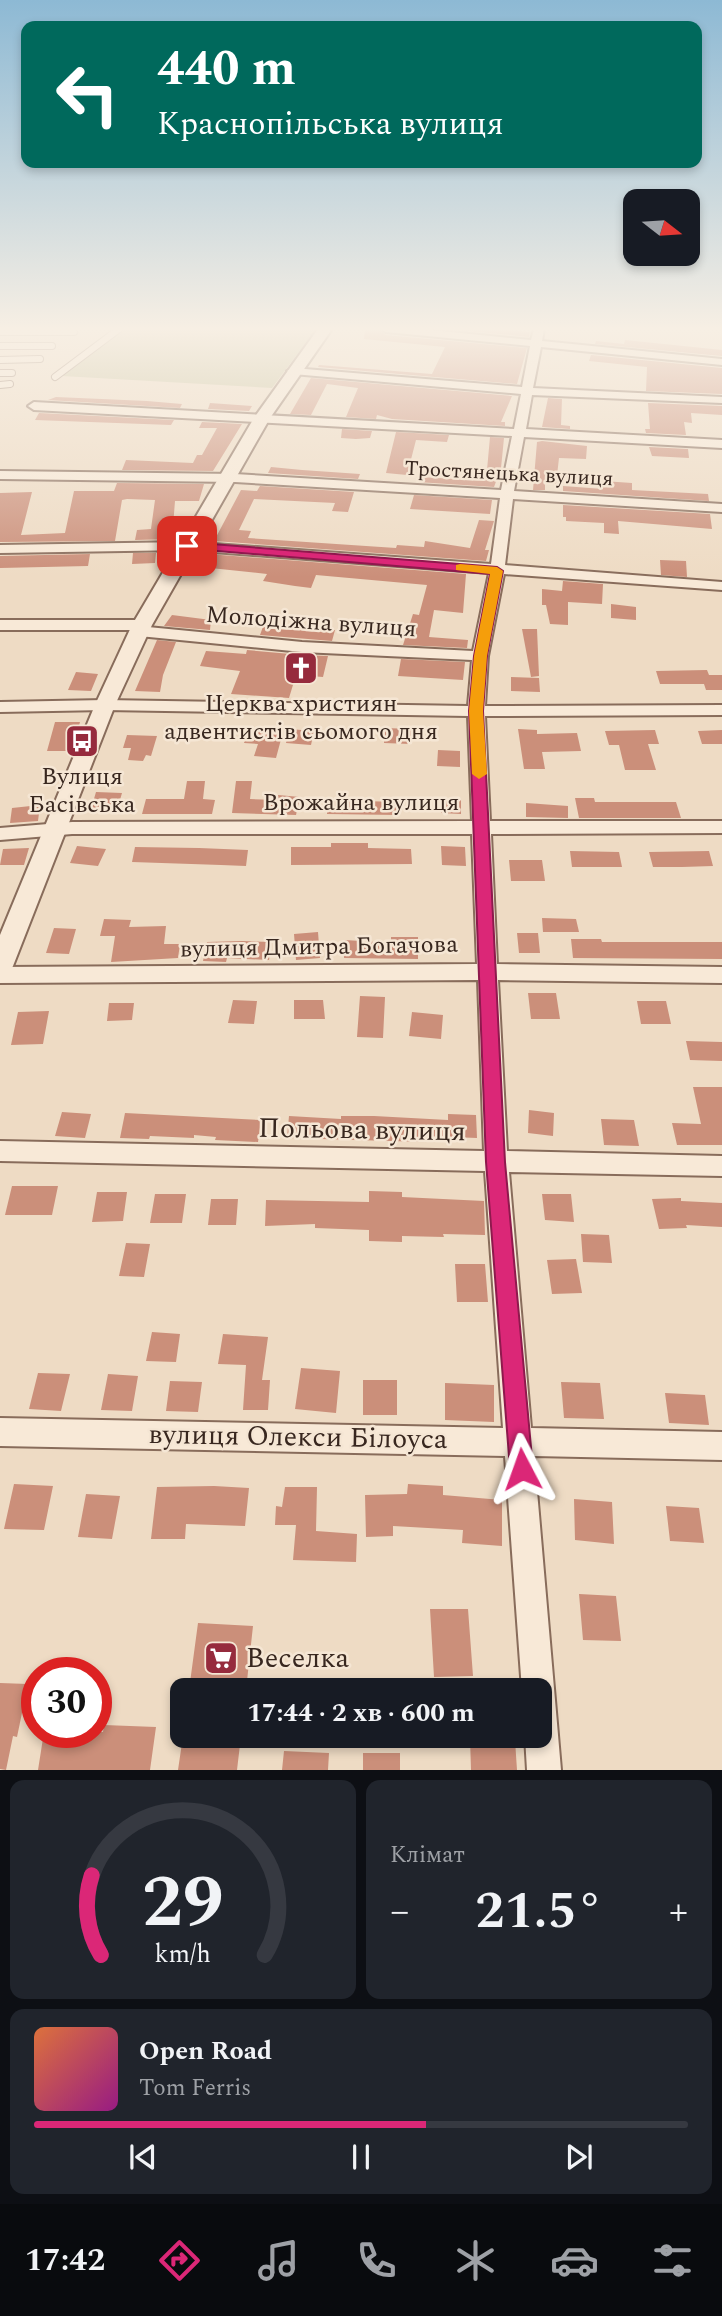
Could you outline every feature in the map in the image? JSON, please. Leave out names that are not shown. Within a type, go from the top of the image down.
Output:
[{"type":"street","points":[[140,412],[722,444]]},
{"type":"street","points":[[0,966],[57,830],[105,705],[140,628],[266,412]]},
{"type":"street","points":[[524,412],[507,494],[497,571],[480,656],[476,711],[496,1162],[537,1678]]},
{"type":"street","name":"Тростянецька вулиця","points":[[0,475],[226,479],[722,508]]},
{"type":"street","points":[[0,549],[187,546],[722,586]]},
{"type":"street","name":"Молодіжна вулиця","points":[[0,625],[140,628],[302,647],[480,656]]},
{"type":"street","points":[[0,707],[105,705],[476,711],[722,710]]},
{"type":"street","name":"Врожайна вулиця","points":[[0,834],[57,830],[722,827]]},
{"type":"street","name":"вулиця Дмитра Богачова","points":[[0,975],[489,972],[722,975]]},
{"type":"street","name":"Польова вулиця","points":[[0,1151],[722,1166]]},
{"type":"street","name":"вулиця Олекси Білоуса","points":[[0,1432],[722,1446]]},
{"type":"street","points":[[542,1748],[544,1770]]},
{"type":"building","points":[[291,412],[313,412],[311,415],[290,414]]},
{"type":"building","points":[[348,412],[505,412],[501,422],[505,422],[505,426],[392,419],[377,415],[376,419],[346,417]]},
{"type":"building","points":[[545,412],[562,412],[561,425],[570,426],[570,429],[542,427]]},
{"type":"building","points":[[649,412],[722,412],[722,415],[691,413],[692,423],[684,422],[686,435],[646,433],[645,429],[650,429]]},
{"type":"building","points":[[39,413],[174,420],[171,425],[35,420]]},
{"type":"building","points":[[202,422],[242,424],[213,471],[122,470],[126,460],[193,463],[197,455],[202,455],[217,428],[199,428]]},
{"type":"building","points":[[342,429],[372,431],[370,438],[341,438]]},
{"type":"building","points":[[396,432],[449,435],[447,442],[416,440],[407,475],[386,473]]},
{"type":"building","points":[[490,437],[504,438],[501,468],[494,487],[417,482],[418,477],[477,480],[480,470],[487,470]]},
{"type":"building","points":[[537,442],[587,446],[586,459],[559,458],[556,484],[545,483],[545,490],[533,490]]},
{"type":"building","points":[[649,447],[688,449],[689,458],[652,456]]},
{"type":"building","points":[[271,467],[360,474],[358,479],[268,473]]},
{"type":"building","points":[[603,481],[632,483],[632,490],[708,494],[709,501],[563,491],[563,486],[603,489]]},
{"type":"building","points":[[117,483],[204,484],[199,501],[175,501],[172,539],[135,540],[137,530],[151,529],[155,500],[127,499],[122,500],[115,541],[0,542],[0,493],[32,492],[21,535],[65,533],[74,491],[114,491]]},
{"type":"building","points":[[260,486],[354,492],[348,512],[332,511],[335,503],[254,499],[239,530],[251,531],[248,538],[396,548],[397,545],[424,547],[425,541],[470,548],[479,520],[494,521],[485,550],[489,550],[486,561],[214,541],[241,490],[257,491]]},
{"type":"building","points":[[414,495],[492,500],[490,514],[410,509]]},
{"type":"building","points":[[563,505],[710,514],[712,529],[618,521],[619,534],[604,533],[604,523],[566,521],[566,517],[563,517]]},
{"type":"building","points":[[133,553],[156,553],[155,563],[132,564]]},
{"type":"building","points":[[90,554],[88,566],[0,568],[0,556]]},
{"type":"building","points":[[208,554],[466,574],[463,613],[434,610],[429,637],[468,640],[467,648],[403,645],[413,614],[419,615],[427,585],[316,575],[311,588],[295,586],[263,581],[267,574],[201,567]]},
{"type":"building","points":[[660,560],[686,561],[687,577],[661,575]]},
{"type":"building","points":[[563,581],[603,584],[602,604],[568,602],[568,625],[550,624],[546,605],[542,605],[542,589],[562,591]]},
{"type":"building","points":[[611,604],[636,607],[636,620],[611,618]]},
{"type":"building","points":[[172,615],[211,620],[210,630],[164,626]]},
{"type":"building","points":[[264,624],[335,630],[332,641],[260,635]]},
{"type":"building","points":[[522,629],[537,629],[539,676],[531,677]]},
{"type":"building","points":[[157,640],[176,642],[163,675],[160,692],[135,691]]},
{"type":"building","points":[[247,650],[328,656],[323,677],[296,675],[289,698],[231,694],[240,671],[200,666],[206,651],[246,654]]},
{"type":"building","points":[[401,659],[465,662],[463,680],[398,676]]},
{"type":"building","points":[[707,670],[709,675],[722,675],[722,690],[706,690],[704,684],[660,684],[656,671]]},
{"type":"building","points":[[76,672],[98,674],[91,691],[68,690]]},
{"type":"building","points":[[511,677],[539,678],[540,692],[511,691]]},
{"type":"building","points":[[55,722],[80,722],[72,751],[47,751]]},
{"type":"building","points":[[385,728],[412,729],[411,744],[384,743]]},
{"type":"building","points":[[289,729],[314,731],[311,745],[286,743]]},
{"type":"building","points":[[518,729],[537,730],[537,734],[577,733],[581,751],[542,752],[545,769],[524,769]]},
{"type":"building","points":[[248,730],[283,732],[276,758],[254,756],[258,744],[244,743]]},
{"type":"building","points":[[655,730],[659,744],[648,744],[656,770],[625,770],[619,745],[609,745],[605,731]]},
{"type":"building","points":[[722,730],[722,744],[702,744],[698,731]]},
{"type":"building","points":[[127,735],[157,736],[151,756],[146,755],[143,761],[128,760],[131,748],[123,748]]},
{"type":"building","points":[[438,750],[460,751],[460,767],[437,766]]},
{"type":"building","points":[[187,781],[205,781],[203,799],[215,800],[212,814],[142,814],[146,799],[184,799]]},
{"type":"building","points":[[236,781],[252,781],[250,799],[277,800],[278,795],[300,797],[296,815],[232,813]]},
{"type":"building","points":[[96,792],[122,793],[117,810],[91,809]]},
{"type":"building","points":[[575,798],[594,798],[595,802],[676,802],[681,818],[579,818]]},
{"type":"building","points":[[442,799],[461,800],[461,814],[441,813]]},
{"type":"building","points":[[327,800],[398,802],[398,815],[327,814]]},
{"type":"building","points":[[526,803],[568,806],[568,818],[526,817]]},
{"type":"building","points":[[40,805],[38,821],[10,823],[12,808]]},
{"type":"building","points":[[331,843],[368,843],[368,848],[411,849],[412,864],[291,865],[291,847],[331,847]]},
{"type":"building","points":[[77,846],[106,849],[98,866],[70,863]]},
{"type":"building","points":[[441,846],[465,847],[466,866],[442,865]]},
{"type":"building","points":[[135,847],[248,850],[246,866],[132,862]]},
{"type":"building","points":[[29,848],[24,865],[0,865],[3,849]]},
{"type":"building","points":[[570,851],[619,852],[622,867],[572,867]]},
{"type":"building","points":[[709,851],[713,866],[682,867],[653,867],[649,852]]},
{"type":"building","points":[[509,860],[542,860],[545,881],[511,881]]},
{"type":"building","points":[[542,918],[576,919],[579,932],[543,932]]},
{"type":"building","points":[[104,919],[131,920],[129,927],[166,926],[164,944],[180,944],[178,958],[111,962],[115,936],[100,936]]},
{"type":"building","points":[[54,928],[76,929],[69,954],[46,953]]},
{"type":"building","points":[[318,932],[320,958],[296,960],[294,934]]},
{"type":"building","points":[[517,933],[538,933],[540,953],[519,953]]},
{"type":"building","points":[[391,937],[418,937],[418,959],[344,958],[345,940],[391,943]]},
{"type":"building","points":[[571,939],[601,939],[602,942],[722,942],[722,959],[573,958]]},
{"type":"building","points":[[207,942],[272,942],[269,960],[227,958],[226,962],[203,961]]},
{"type":"building","points":[[528,993],[556,993],[560,1019],[531,1019]]},
{"type":"building","points":[[360,996],[385,997],[383,1038],[357,1037]]},
{"type":"building","points":[[233,1000],[257,1001],[254,1024],[228,1023]]},
{"type":"building","points":[[294,1000],[323,1000],[325,1019],[294,1019]]},
{"type":"building","points":[[637,1001],[666,1001],[671,1024],[641,1024]]},
{"type":"building","points":[[109,1003],[134,1003],[132,1020],[107,1021]]},
{"type":"building","points":[[49,1011],[43,1044],[11,1045],[18,1012]]},
{"type":"building","points":[[412,1012],[443,1015],[441,1039],[409,1036]]},
{"type":"building","points":[[686,1041],[722,1042],[722,1061],[690,1060]]},
{"type":"building","points":[[693,1087],[722,1087],[722,1145],[677,1145],[672,1123],[701,1124]]},
{"type":"building","points":[[529,1110],[554,1113],[553,1136],[528,1133]]},
{"type":"building","points":[[62,1112],[91,1114],[85,1138],[55,1136]]},
{"type":"building","points":[[125,1113],[261,1120],[258,1142],[215,1140],[216,1137],[194,1135],[194,1138],[120,1138]]},
{"type":"building","points":[[448,1114],[476,1115],[477,1138],[426,1136],[426,1142],[287,1138],[289,1116],[341,1119],[341,1116],[374,1116],[448,1120]]},
{"type":"building","points":[[601,1119],[634,1120],[639,1146],[604,1145]]},
{"type":"building","points":[[12,1186],[58,1186],[52,1215],[5,1215]]},
{"type":"building","points":[[369,1191],[402,1192],[402,1197],[484,1201],[485,1235],[402,1236],[402,1242],[369,1241],[369,1230],[315,1228],[315,1224],[265,1226],[266,1200],[369,1202]]},
{"type":"building","points":[[97,1192],[127,1192],[123,1221],[92,1222]]},
{"type":"building","points":[[155,1194],[186,1194],[182,1223],[150,1223]]},
{"type":"building","points":[[542,1194],[571,1194],[574,1222],[545,1220]]},
{"type":"building","points":[[681,1198],[681,1201],[722,1203],[722,1227],[686,1225],[687,1228],[659,1229],[652,1199]]},
{"type":"building","points":[[211,1199],[238,1199],[236,1225],[208,1225]]},
{"type":"building","points":[[581,1234],[609,1235],[612,1263],[583,1262]]},
{"type":"building","points":[[126,1243],[150,1244],[144,1277],[119,1276]]},
{"type":"building","points":[[576,1259],[582,1293],[552,1294],[547,1260]]},
{"type":"building","points":[[455,1264],[485,1264],[488,1302],[457,1302]]},
{"type":"building","points":[[152,1332],[180,1334],[176,1362],[146,1361]]},
{"type":"building","points":[[223,1334],[268,1337],[262,1380],[270,1380],[268,1410],[243,1410],[246,1365],[218,1364]]},
{"type":"building","points":[[301,1368],[340,1371],[336,1413],[295,1409]]},
{"type":"building","points":[[38,1373],[70,1374],[61,1411],[29,1409]]},
{"type":"building","points":[[108,1374],[138,1376],[132,1411],[101,1410]]},
{"type":"building","points":[[363,1380],[397,1380],[397,1415],[363,1415]]},
{"type":"building","points":[[170,1381],[202,1382],[198,1412],[166,1411]]},
{"type":"building","points":[[561,1382],[600,1383],[604,1419],[564,1418]]},
{"type":"building","points":[[445,1383],[494,1385],[494,1422],[445,1420]]},
{"type":"building","points":[[665,1393],[705,1395],[709,1425],[669,1423]]},
{"type":"building","points":[[14,1484],[53,1486],[44,1530],[4,1529]]},
{"type":"building","points":[[408,1484],[443,1486],[443,1495],[502,1500],[502,1546],[462,1543],[463,1530],[393,1526],[393,1536],[366,1537],[365,1495],[407,1494]]},
{"type":"building","points":[[157,1487],[249,1488],[245,1526],[186,1524],[185,1539],[151,1539]]},
{"type":"building","points":[[285,1487],[317,1487],[316,1531],[357,1534],[356,1562],[293,1560],[296,1525],[275,1525],[276,1506],[282,1507]]},
{"type":"building","points":[[86,1494],[120,1496],[112,1539],[78,1537]]},
{"type":"building","points":[[574,1499],[612,1502],[614,1544],[575,1540]]},
{"type":"building","points":[[666,1506],[699,1508],[704,1543],[670,1541]]},
{"type":"building","points":[[579,1594],[616,1596],[621,1641],[583,1640]]},
{"type":"building","points":[[430,1609],[468,1609],[473,1676],[434,1677]]},
{"type":"building","name":"Веселка","points":[[198,1623],[253,1626],[247,1678],[191,1678]]},
{"type":"building","points":[[0,1683],[21,1684],[21,1718],[17,1737],[13,1736],[6,1770],[0,1769]]},
{"type":"building","points":[[112,1725],[156,1727],[150,1770],[38,1770],[41,1748],[112,1748]]},
{"type":"building","name":"Веселка","points":[[181,1748],[240,1748],[237,1770],[178,1770]]},
{"type":"building","points":[[470,1748],[516,1748],[517,1770],[471,1770]]},
{"type":"building","points":[[284,1751],[329,1753],[328,1770],[282,1770]]},
{"type":"building","points":[[363,1753],[400,1753],[400,1770],[363,1770]]},
{"type":"slow traffic","points":[[460,568],[497,571],[480,656],[476,711],[479,774]]},
{"type":"place","name":"Церква християн адвентистів сьомого дня","points":[[301,668]]},
{"type":"place","name":"Вулиця Басівська","points":[[82,741]]},
{"type":"place","name":"Веселка","points":[[221,1658]]},
{"type":"route","points":[[187,546],[497,571],[480,656],[476,711],[496,1162],[522,1469]]}]
